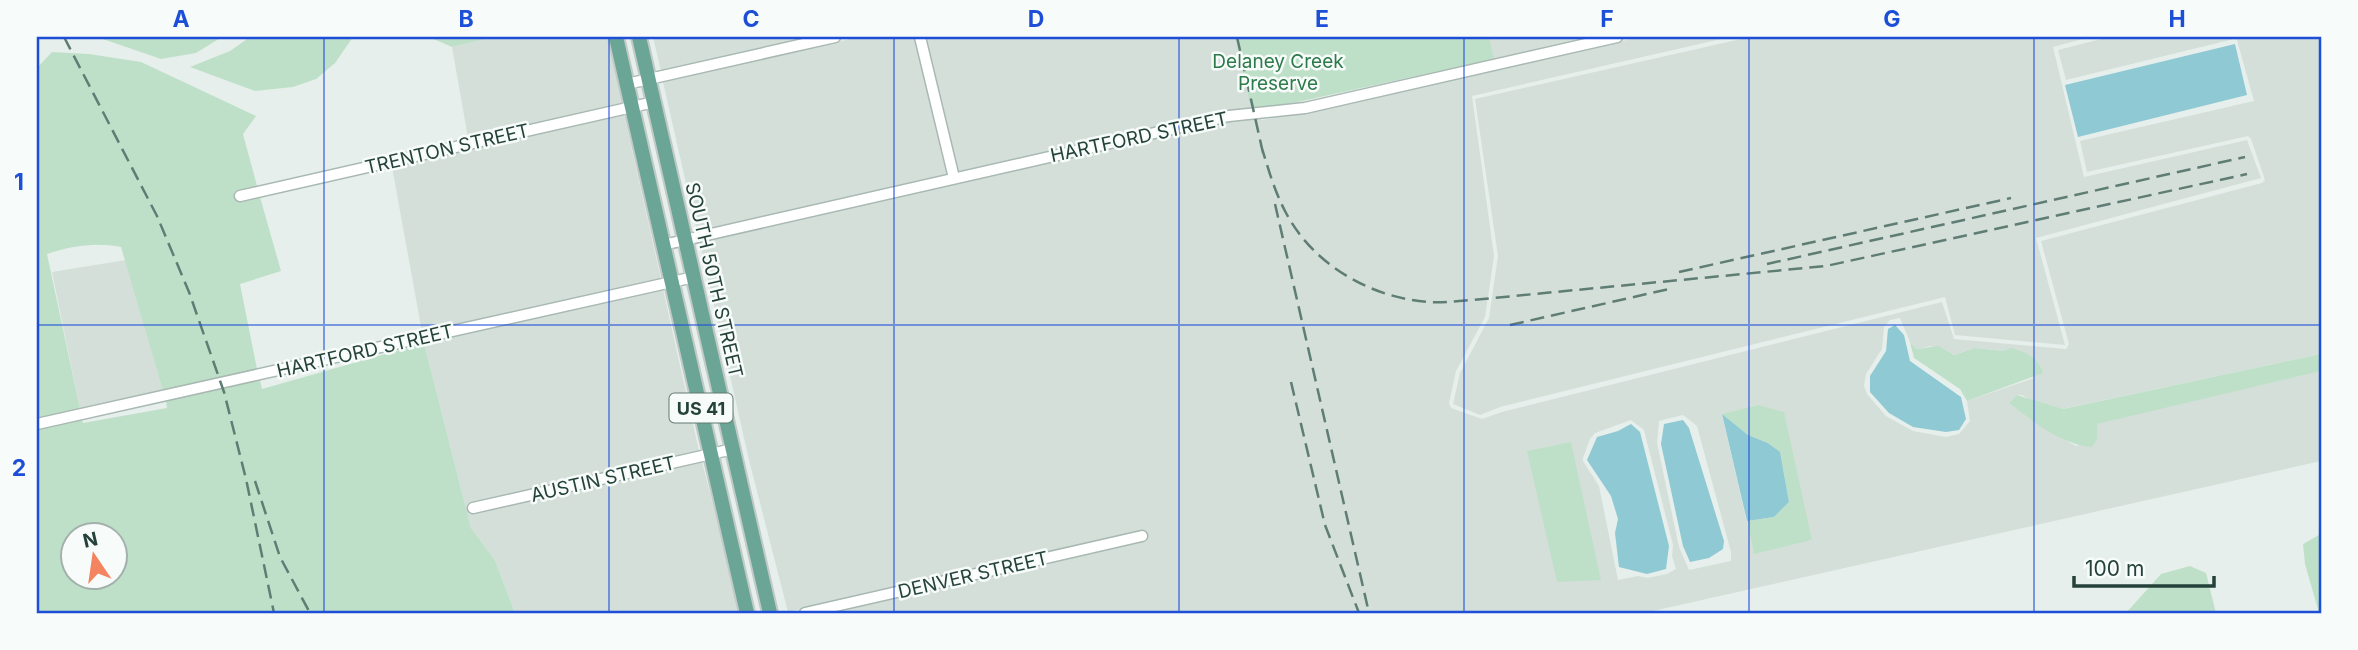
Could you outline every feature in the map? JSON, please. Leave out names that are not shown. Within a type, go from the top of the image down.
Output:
[{"type":"main road","name":"US 41","points":[[616,37],[747,613]]},
{"type":"main road","name":"SOUTH 50TH STREET","points":[[639,37],[771,613]]},
{"type":"street","points":[[627,84],[835,37]]},
{"type":"street","points":[[920,37],[954,178]]},
{"type":"street","name":"HARTFORD STREET","points":[[663,245],[1229,116],[1305,108],[1617,37]]},
{"type":"street","name":"TRENTON STREET","points":[[240,196],[654,102]]},
{"type":"street","name":"HARTFORD STREET","points":[[37,424],[694,277]]},
{"type":"street","name":"AUSTIN STREET","points":[[472,508],[733,449]]},
{"type":"street","name":"DENVER STREET","points":[[805,613],[1142,536]]},
{"type":"shaded area","points":[[494,37],[607,37],[622,103],[468,138],[452,47]]},
{"type":"shaded area","points":[[653,37],[811,37],[661,71]]},
{"type":"shaded area","points":[[859,37],[915,37],[948,174],[697,232],[663,82]]},
{"type":"shaded area","points":[[925,37],[1240,37],[1257,107],[1228,111],[957,172]]},
{"type":"shaded area","points":[[1479,37],[1591,37],[1484,61]]},
{"type":"shaded area","points":[[1640,37],[1730,37],[1472,96],[1494,256],[1485,317],[1456,371],[1449,403],[1451,408],[1482,419],[1942,302],[1954,339],[2066,349],[2069,344],[2041,241],[2262,183],[2265,180],[2248,136],[2087,172],[2080,141],[2254,101],[2237,40],[2066,80],[2058,50],[2109,37],[2321,37],[2321,354],[2062,409],[2032,401],[2022,395],[2017,395],[2009,403],[2050,432],[2076,446],[2097,439],[2096,424],[2321,371],[2321,461],[1644,613],[829,613],[1147,541],[1145,530],[788,612],[749,460],[700,243],[1230,121],[1261,120],[1306,113]],"holes":[[[1900,318],[1910,342],[1917,349],[1931,346],[1954,355],[1975,348],[2004,351],[2034,378],[1967,401],[1970,421],[1959,434],[1946,437],[1913,431],[1886,416],[1867,394],[1864,386],[1866,374],[1882,349],[1884,327],[1890,320]],[[1758,405],[1812,540],[1754,553],[1722,415]],[[1683,415],[1697,426],[1731,552],[1731,561],[1689,570],[1679,547],[1657,443],[1659,421]],[[1631,420],[1644,430],[1673,545],[1672,556],[1676,569],[1667,574],[1618,580],[1599,486],[1583,461],[1590,439],[1595,433]]]},
{"type":"shaded area","points":[[1750,37],[2090,37],[2053,47],[2084,177],[2247,140],[2261,178],[2036,238],[2065,345],[1955,335],[1945,297],[1500,407],[1480,415],[1453,404],[1460,373],[1489,318],[1498,256],[1475,99]]},
{"type":"shaded area","points":[[624,114],[661,279],[422,332],[392,167]]},
{"type":"shaded area","points":[[126,260],[163,391],[80,409],[52,272]]},
{"type":"shaded area","points":[[663,289],[699,451],[467,504],[469,514],[702,462],[741,613],[515,613],[495,560],[471,528],[424,343]]},
{"type":"green space","points":[[97,37],[222,37],[196,53],[161,59]]},
{"type":"green space","points":[[250,37],[353,37],[335,63],[316,79],[293,87],[255,91],[190,67],[230,51]]},
{"type":"green space","points":[[429,37],[494,37],[452,47]]},
{"type":"green space","name":"Delaney Creek Preserve","points":[[1235,37],[1489,37],[1494,59],[1252,112]]},
{"type":"green space","points":[[52,52],[89,54],[141,62],[256,116],[243,134],[257,186],[234,192],[237,202],[260,197],[281,271],[240,284],[257,369],[163,391],[121,247],[93,245],[65,249],[47,254],[80,409],[37,419],[37,68]]},
{"type":"green space","points":[[1910,342],[1917,349],[1938,346],[1954,355],[1975,348],[2004,351],[2011,348],[2031,356],[2043,373],[1967,401],[1960,389],[1914,358]]},
{"type":"green space","points":[[424,343],[471,528],[495,560],[515,613],[37,613],[37,430],[82,420],[83,423],[167,408],[166,401],[260,380],[262,389]]},
{"type":"green space","points":[[2321,354],[2321,371],[2097,424],[2097,439],[2092,447],[2058,437],[2009,403],[2017,395],[2063,409]]},
{"type":"green space","points":[[1758,405],[1784,412],[1812,540],[1754,554],[1747,521],[1774,517],[1789,502],[1780,452],[1768,443],[1748,435],[1722,414]]},
{"type":"green space","points":[[1571,442],[1601,580],[1557,582],[1527,451]]},
{"type":"green space","points":[[2319,535],[2321,613],[2305,564],[2303,544]]},
{"type":"green space","points":[[2190,566],[2206,573],[2216,613],[2126,613],[2161,574]]},
{"type":"water","points":[[2235,44],[2247,95],[2078,137],[2065,85]]},
{"type":"water","points":[[1895,325],[1904,335],[1910,361],[1961,397],[1966,419],[1959,430],[1946,432],[1913,427],[1889,413],[1870,392],[1870,376],[1886,351],[1888,329]]},
{"type":"water","points":[[1722,414],[1748,435],[1768,443],[1780,452],[1789,502],[1774,517],[1747,521]]},
{"type":"water","points":[[1683,420],[1689,428],[1724,541],[1723,549],[1709,558],[1690,562],[1683,546],[1661,444],[1664,424]]},
{"type":"water","points":[[1631,424],[1640,432],[1669,546],[1666,569],[1647,574],[1619,567],[1615,533],[1618,519],[1611,496],[1587,460],[1597,437]]},
{"type":"railway","points":[[64,37],[157,216],[189,292],[224,392],[246,479],[274,613]]},
{"type":"railway","points":[[1237,37],[1263,153]]},
{"type":"railway","points":[[1261,145],[1274,187],[1285,211],[1297,230],[1327,262],[1345,275],[1385,294],[1434,302],[1826,266],[2247,174]]},
{"type":"railway","points":[[1767,264],[2245,157]]},
{"type":"railway","points":[[1679,272],[2011,198]]},
{"type":"railway","points":[[1275,204],[1369,613]]},
{"type":"railway","points":[[1510,325],[1669,289]]},
{"type":"railway","points":[[1291,382],[1325,525],[1359,613]]},
{"type":"railway","points":[[255,481],[280,557],[310,613]]}]
